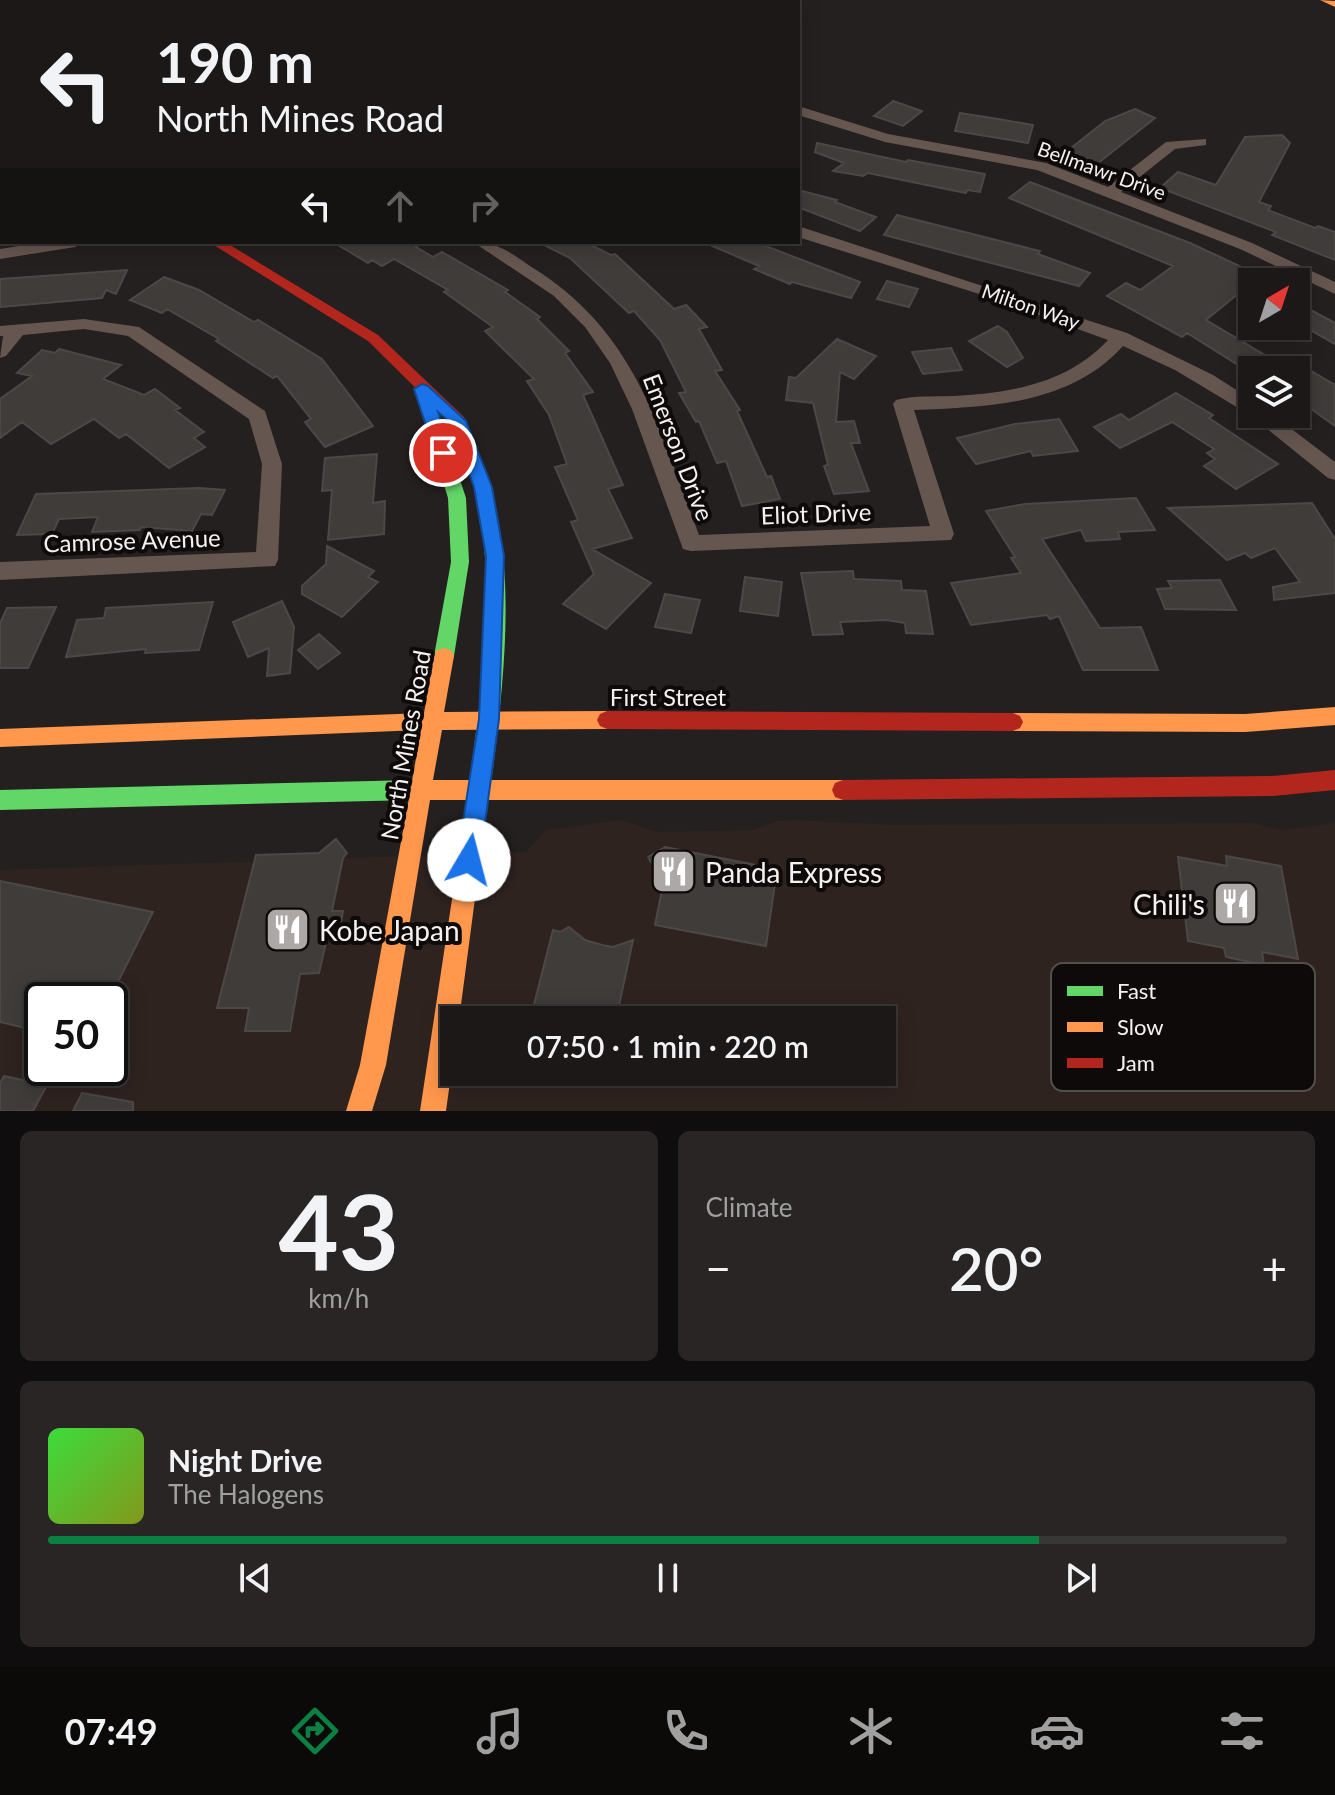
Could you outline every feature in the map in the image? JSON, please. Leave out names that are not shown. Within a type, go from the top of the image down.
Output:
[{"type":"main road","points":[[1325,0],[1335,4]]},
{"type":"main road","name":"North Mines Road","points":[[219,244],[373,338],[458,421],[483,487],[495,556],[489,719],[433,1111]]},
{"type":"main road","name":"North Mines Road","points":[[359,1111],[373,1065],[460,562],[457,498],[422,389]]},
{"type":"main road","name":"First Street","points":[[0,738],[489,719],[1245,723],[1335,716]]},
{"type":"main road","points":[[0,800],[478,788],[991,791],[1273,786],[1335,780]]},
{"type":"street","name":"Bellmawr Drive","points":[[800,111],[885,138],[1041,166],[1246,246],[1335,289]]},
{"type":"street","points":[[1110,193],[1171,145],[1201,142]]},
{"type":"street","name":"Milton Way","points":[[800,232],[1121,337],[1179,364],[1238,400]]},
{"type":"street","points":[[0,254],[62,244]]},
{"type":"street","name":"Emerson Drive","points":[[484,244],[560,292],[601,336],[619,362],[642,409],[691,543]]},
{"type":"street","name":"Camrose Avenue","points":[[0,571],[267,560],[272,464],[258,416],[133,331],[84,324],[8,330]]},
{"type":"street","points":[[0,352],[8,330]]},
{"type":"street","name":"Eliot Drive","points":[[691,543],[943,534],[903,404],[967,401],[1036,391],[1066,382],[1112,350],[1121,337]]},
{"type":"street","points":[[1277,428],[1335,473]]},
{"type":"shaded area","points":[[621,820],[658,832],[753,830],[777,821],[795,820],[894,825],[1252,823],[1281,830],[1335,823],[1335,1111],[0,1111],[0,870],[526,852],[546,830]]},
{"type":"building","points":[[893,101],[922,111],[903,126],[874,116]]},
{"type":"building","points":[[1135,109],[1155,118],[1097,164],[1065,153],[1105,121]]},
{"type":"building","points":[[960,113],[1033,125],[1028,143],[955,131]]},
{"type":"building","points":[[1282,135],[1290,143],[1259,202],[1271,206],[1268,210],[1315,228],[1318,226],[1335,232],[1335,260],[1272,235],[1276,232],[1160,188],[1178,172],[1216,185],[1245,137]]},
{"type":"building","points":[[817,143],[906,162],[985,174],[980,192],[967,190],[966,193],[868,173],[863,176],[833,171],[844,163],[815,152]]},
{"type":"building","points":[[1030,182],[1190,243],[1244,268],[1238,268],[1238,294],[1206,320],[1266,356],[1238,356],[1238,365],[1187,333],[1182,337],[1107,296],[1126,283],[1140,290],[1173,266],[1009,198]]},
{"type":"building","points":[[800,191],[837,200],[835,202],[876,217],[860,231],[800,208]]},
{"type":"building","points":[[897,215],[1040,251],[1038,254],[1090,273],[1079,286],[884,235]]},
{"type":"building","points":[[336,244],[421,244],[416,247],[433,257],[442,252],[508,290],[505,292],[540,317],[537,319],[569,351],[565,353],[593,392],[583,395],[623,485],[608,489],[632,538],[592,549],[651,583],[606,629],[563,604],[594,574],[571,522],[578,520],[555,467],[567,464],[549,415],[527,381],[534,379],[485,331],[493,327],[444,292],[448,290],[394,259],[382,266],[372,260],[368,263]]},
{"type":"building","points":[[542,244],[589,244],[615,254],[674,309],[686,305],[707,327],[699,329],[722,370],[715,371],[740,410],[737,411],[780,499],[742,506],[726,461],[717,463],[699,421],[696,422],[679,393],[686,392],[660,340],[634,311],[629,313],[570,258]]},
{"type":"building","points":[[708,244],[760,244],[860,282],[851,298],[790,284],[754,269],[759,266]]},
{"type":"building","points":[[127,270],[116,294],[106,290],[102,298],[0,307],[0,279]]},
{"type":"building","points":[[164,277],[199,290],[254,322],[258,320],[322,359],[373,426],[325,447],[305,422],[311,419],[277,376],[273,378],[216,341],[219,339],[167,309],[162,313],[130,300]]},
{"type":"building","points":[[887,281],[918,289],[909,307],[877,299]]},
{"type":"building","points":[[1310,310],[1335,323],[1335,344],[1310,330]]},
{"type":"building","points":[[998,326],[1007,332],[1023,358],[1007,367],[969,341]]},
{"type":"building","points":[[837,339],[876,356],[854,379],[840,372],[836,422],[854,421],[860,443],[851,443],[869,491],[834,494],[824,466],[828,465],[813,403],[786,400],[789,377],[796,378]]},
{"type":"building","points":[[951,348],[962,370],[923,374],[912,352]]},
{"type":"building","points":[[59,349],[121,365],[103,379],[144,395],[155,389],[180,408],[175,410],[204,432],[194,438],[205,447],[169,468],[126,434],[119,438],[94,419],[51,444],[22,422],[0,438],[0,399],[32,376],[17,373],[42,350],[55,353]]},
{"type":"building","points":[[1310,370],[1335,385],[1335,426],[1310,408]]},
{"type":"building","points":[[1176,393],[1213,415],[1209,418],[1278,464],[1236,489],[1204,466],[1215,459],[1207,453],[1214,449],[1172,422],[1120,448],[1094,427],[1121,414],[1129,420]]},
{"type":"building","points":[[1059,419],[1078,451],[1033,456],[1031,451],[976,464],[957,438],[1015,424]]},
{"type":"building","points":[[377,454],[373,503],[385,501],[384,534],[328,540],[332,490],[322,491],[325,458]]},
{"type":"building","points":[[199,488],[225,490],[212,515],[201,514],[192,531],[141,527],[140,530],[92,532],[98,517],[59,519],[52,534],[17,535],[36,494]]},
{"type":"building","points":[[1136,498],[1155,530],[1118,532],[1120,539],[1086,541],[1081,530],[1042,539],[1100,628],[1141,627],[1158,670],[1083,670],[1059,616],[971,625],[951,583],[1021,573],[1011,558],[1015,557],[986,511],[1025,504]]},
{"type":"building","points":[[1312,503],[1335,539],[1335,593],[1274,600],[1273,587],[1300,582],[1275,548],[1251,558],[1245,553],[1227,560],[1168,508]]},
{"type":"building","points":[[327,546],[374,571],[368,577],[378,582],[342,617],[302,594],[302,586],[326,564]]},
{"type":"building","points":[[853,571],[854,579],[901,581],[902,590],[926,591],[933,634],[906,633],[905,623],[886,620],[840,622],[843,634],[813,635],[801,573]]},
{"type":"building","points":[[745,577],[782,582],[778,616],[740,611]]},
{"type":"building","points":[[1220,580],[1236,610],[1165,609],[1157,589],[1172,588],[1168,581]]},
{"type":"building","points":[[665,594],[700,600],[691,633],[655,627]]},
{"type":"building","points":[[282,601],[294,627],[290,673],[267,676],[269,648],[248,657],[233,622]]},
{"type":"building","points":[[213,602],[199,650],[145,653],[146,649],[66,657],[77,620],[104,618],[106,608]]},
{"type":"building","points":[[56,607],[28,668],[0,668],[0,623],[7,608]]},
{"type":"building","points":[[319,634],[340,653],[318,669],[298,650]]},
{"type":"building","name":"Kobe Japan","points":[[336,839],[347,853],[343,858],[332,911],[343,911],[338,938],[327,938],[319,973],[300,974],[290,1031],[245,1031],[249,1008],[217,1008],[256,855],[319,853]]},
{"type":"building","points":[[665,847],[777,869],[766,946],[655,925],[662,890],[657,872],[648,857]]},
{"type":"building","name":"Chili's","points":[[1226,856],[1281,866],[1298,959],[1262,952],[1264,963],[1254,963],[1226,957],[1224,948],[1188,941],[1178,857],[1227,866]]},
{"type":"building","points":[[0,881],[153,912],[118,982],[24,982],[24,1028],[0,1022]]},
{"type":"building","points":[[569,927],[585,940],[613,947],[633,940],[619,1006],[534,1006],[553,930],[560,932]]},
{"type":"building","points":[[4,1076],[24,1080],[24,1086],[46,1086],[33,1111],[0,1111],[0,1083]]},
{"type":"building","points":[[82,1093],[133,1102],[133,1111],[73,1111]]},
{"type":"traffic: fast","points":[[423,392],[457,498],[460,562],[444,656]]},
{"type":"traffic: fast","points":[[462,431],[483,488],[493,554],[495,627],[482,769]]},
{"type":"traffic: fast","points":[[0,800],[414,790]]},
{"type":"traffic: slow","points":[[1325,0],[1335,4]]},
{"type":"traffic: slow","points":[[359,1111],[373,1065],[444,656]]},
{"type":"traffic: slow","points":[[1013,722],[1245,723],[1335,716]]},
{"type":"traffic: slow","points":[[0,738],[489,719],[607,720]]},
{"type":"traffic: slow","points":[[433,1111],[482,769]]},
{"type":"traffic: slow","points":[[414,790],[843,790]]},
{"type":"traffic: jam","points":[[219,244],[373,338],[458,421],[462,431]]},
{"type":"traffic: jam","points":[[607,720],[1013,722]]},
{"type":"traffic: jam","points":[[843,790],[1273,786],[1335,780]]},
{"type":"place","name":"Panda Express","points":[[674,872]]},
{"type":"place","name":"Chili's","points":[[1236,904]]},
{"type":"place","name":"Kobe Japan","points":[[288,930]]},
{"type":"route","points":[[443,453],[422,389],[458,421],[483,487],[495,556],[489,719],[469,860]]}]
